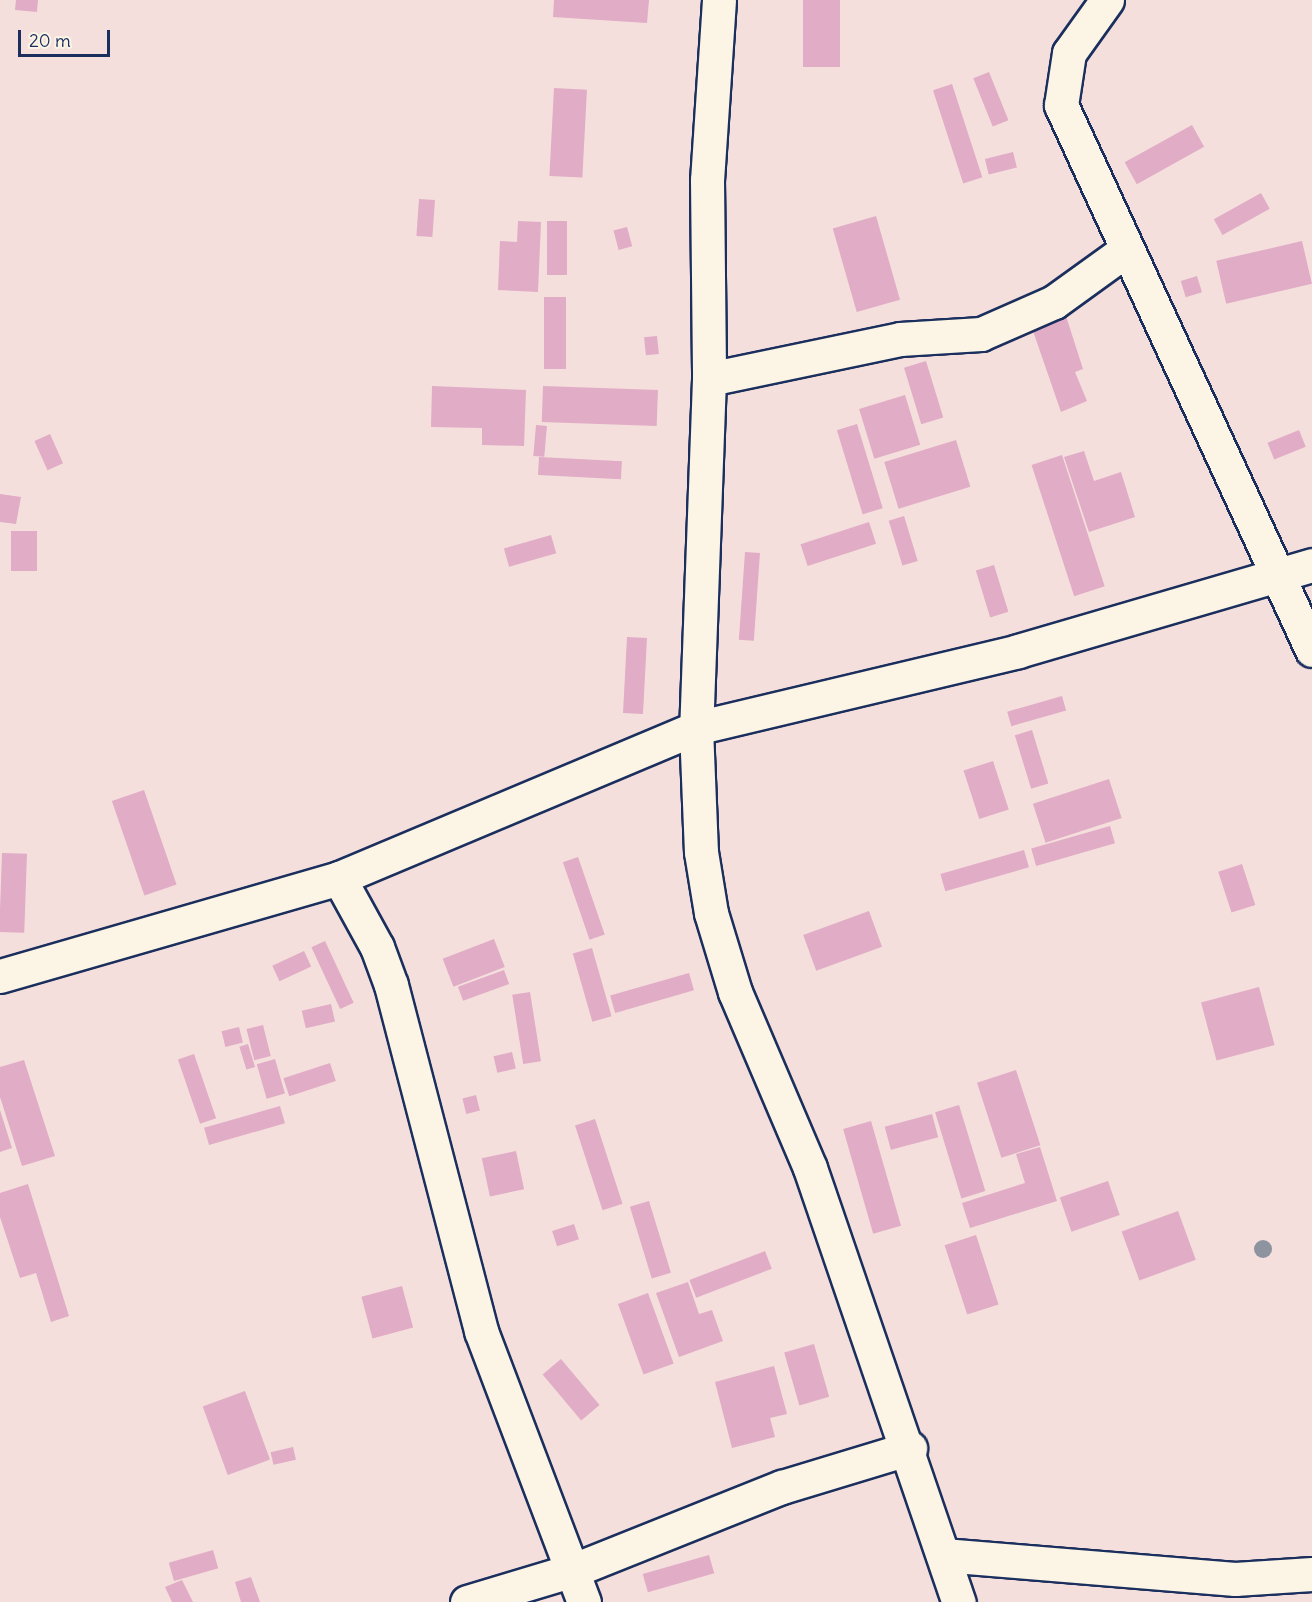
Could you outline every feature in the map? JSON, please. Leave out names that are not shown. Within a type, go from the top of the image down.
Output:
[{"type":"street","points":[[719,0],[707,180],[709,379],[696,728],[698,811],[711,913],[754,1045],[791,1116],[910,1448],[959,1602]]},
{"type":"street","points":[[1107,0],[1070,52],[1061,105],[1312,650]]},
{"type":"street","points":[[709,379],[900,339],[981,333],[1054,302],[1126,250]]},
{"type":"street","points":[[0,976],[339,878],[696,728],[1018,651],[1280,578],[1312,566]]},
{"type":"street","points":[[339,878],[391,986],[481,1331],[574,1570],[584,1602]]},
{"type":"street","points":[[467,1602],[574,1570],[782,1486],[910,1448]]},
{"type":"street","points":[[943,1555],[1235,1579],[1312,1574]]},
{"type":"building","points":[[16,0],[38,0],[37,12],[15,10]]},
{"type":"building","points":[[554,0],[649,0],[647,23],[553,17]]},
{"type":"building","points":[[803,0],[840,0],[840,67],[803,67]]},
{"type":"building","points":[[989,72],[1008,120],[993,127],[973,78]]},
{"type":"building","points":[[952,84],[982,177],[963,183],[933,90]]},
{"type":"building","points":[[554,88],[587,90],[582,178],[549,176]]},
{"type":"building","points":[[1192,125],[1204,147],[1137,184],[1125,162]]},
{"type":"building","points":[[1013,152],[1017,168],[989,175],[985,159]]},
{"type":"building","points":[[1261,193],[1270,209],[1222,235],[1214,219]]},
{"type":"building","points":[[419,199],[435,200],[432,237],[416,236]]},
{"type":"building","points":[[876,216],[900,300],[857,312],[833,228]]},
{"type":"building","points":[[518,221],[541,222],[538,292],[498,290],[500,241],[517,242]]},
{"type":"building","points":[[547,221],[567,221],[567,275],[547,275]]},
{"type":"building","points":[[627,227],[632,246],[619,250],[613,231]]},
{"type":"building","points":[[1302,241],[1312,284],[1226,304],[1216,261]]},
{"type":"building","points":[[1197,276],[1202,292],[1186,297],[1181,281]]},
{"type":"building","points":[[544,297],[566,297],[566,369],[544,369]]},
{"type":"building","points":[[1066,316],[1083,369],[1075,372],[1087,401],[1061,412],[1032,328]]},
{"type":"building","points":[[657,336],[659,354],[646,355],[644,337]]},
{"type":"building","points":[[926,361],[943,417],[921,424],[904,368]]},
{"type":"building","points":[[432,386],[526,390],[524,446],[482,445],[482,428],[431,427]]},
{"type":"building","points":[[543,386],[658,390],[657,426],[542,422]]},
{"type":"building","points":[[905,395],[920,445],[874,459],[859,409]]},
{"type":"building","points":[[857,424],[883,508],[863,514],[837,430]]},
{"type":"building","points":[[536,425],[547,426],[544,457],[533,456]]},
{"type":"building","points":[[1299,430],[1306,447],[1274,459],[1267,443]]},
{"type":"building","points":[[50,434],[63,463],[47,470],[34,441]]},
{"type":"building","points":[[956,440],[970,487],[899,509],[884,462]]},
{"type":"building","points":[[1084,451],[1094,481],[1121,472],[1135,517],[1089,532],[1064,457]]},
{"type":"building","points":[[1062,455],[1105,586],[1074,596],[1032,465]]},
{"type":"building","points":[[539,457],[622,461],[621,479],[538,475]]},
{"type":"building","points":[[0,494],[21,497],[16,524],[0,522]]},
{"type":"building","points":[[904,516],[918,561],[902,566],[889,521]]},
{"type":"building","points":[[869,522],[876,544],[808,566],[801,544]]},
{"type":"building","points":[[11,531],[37,531],[37,571],[11,571]]},
{"type":"building","points":[[551,535],[556,553],[509,567],[504,549]]},
{"type":"building","points":[[745,552],[760,553],[754,641],[739,640]]},
{"type":"building","points":[[994,565],[1008,612],[990,617],[976,571]]},
{"type":"building","points":[[627,637],[647,638],[643,714],[623,713]]},
{"type":"building","points":[[1062,696],[1066,710],[1011,726],[1007,712]]},
{"type":"building","points":[[1032,730],[1048,784],[1031,789],[1015,735]]},
{"type":"building","points":[[993,761],[1009,810],[979,819],[964,771]]},
{"type":"building","points":[[1109,779],[1122,818],[1046,843],[1033,804]]},
{"type":"building","points":[[144,790],[177,885],[144,896],[112,801]]},
{"type":"building","points":[[1110,826],[1115,843],[1036,866],[1031,849]]},
{"type":"building","points":[[1024,850],[1029,867],[945,891],[940,874]]},
{"type":"building","points":[[2,853],[27,854],[24,933],[0,932]]},
{"type":"building","points":[[578,857],[605,935],[590,940],[563,862]]},
{"type":"building","points":[[1242,864],[1255,905],[1232,913],[1218,872]]},
{"type":"building","points":[[869,911],[882,947],[816,971],[803,935]]},
{"type":"building","points":[[494,939],[505,967],[453,987],[443,959]]},
{"type":"building","points":[[325,941],[354,1003],[340,1009],[311,947]]},
{"type":"building","points":[[592,948],[612,1016],[592,1022],[573,954]]},
{"type":"building","points":[[304,951],[311,966],[279,981],[272,966]]},
{"type":"building","points":[[504,970],[509,984],[463,1001],[458,987]]},
{"type":"building","points":[[689,973],[694,990],[615,1013],[610,996]]},
{"type":"building","points":[[1259,987],[1275,1045],[1217,1060],[1201,1003]]},
{"type":"building","points":[[530,992],[541,1061],[523,1064],[512,995]]},
{"type":"building","points":[[331,1004],[335,1022],[306,1028],[302,1011]]},
{"type":"building","points":[[263,1025],[271,1056],[254,1060],[247,1029]]},
{"type":"building","points":[[239,1027],[243,1043],[225,1047],[222,1031]]},
{"type":"building","points":[[248,1044],[255,1067],[246,1070],[239,1047]]},
{"type":"building","points":[[512,1052],[516,1069],[497,1073],[493,1056]]},
{"type":"building","points":[[194,1054],[216,1118],[200,1124],[178,1060]]},
{"type":"building","points":[[275,1059],[285,1094],[267,1099],[257,1064]]},
{"type":"building","points":[[24,1060],[55,1156],[22,1166],[0,1097],[0,1067]]},
{"type":"building","points":[[330,1063],[336,1081],[289,1096],[283,1078]]},
{"type":"building","points":[[1016,1070],[1040,1145],[1001,1158],[977,1083]]},
{"type":"building","points":[[476,1095],[480,1111],[466,1114],[462,1098]]},
{"type":"building","points":[[959,1105],[985,1191],[961,1198],[935,1112]]},
{"type":"building","points":[[280,1106],[285,1123],[209,1145],[204,1128]]},
{"type":"building","points":[[0,1110],[12,1148],[0,1152]]},
{"type":"building","points":[[932,1114],[938,1137],[891,1150],[885,1127]]},
{"type":"building","points":[[595,1119],[623,1204],[603,1210],[575,1125]]},
{"type":"building","points":[[871,1121],[901,1226],[873,1234],[843,1129]]},
{"type":"building","points":[[1040,1147],[1057,1201],[970,1228],[962,1203],[1025,1183],[1016,1154]]},
{"type":"building","points":[[516,1151],[524,1189],[490,1196],[482,1158]]},
{"type":"building","points":[[1108,1181],[1120,1215],[1071,1232],[1060,1198]]},
{"type":"building","points":[[28,1184],[69,1316],[51,1322],[36,1273],[20,1278],[0,1217],[0,1193]]},
{"type":"building","points":[[649,1201],[671,1273],[652,1279],[630,1207]]},
{"type":"building","points":[[1178,1211],[1196,1260],[1139,1280],[1122,1232]]},
{"type":"building","points":[[574,1224],[579,1239],[557,1246],[552,1231]]},
{"type":"building","points":[[976,1235],[999,1304],[967,1315],[945,1245]]},
{"type":"building","points":[[765,1251],[772,1269],[696,1298],[689,1280]]},
{"type":"building","points":[[688,1282],[699,1314],[712,1310],[723,1341],[679,1357],[656,1293]]},
{"type":"building","points":[[402,1286],[413,1328],[373,1338],[361,1297]]},
{"type":"building","points":[[648,1293],[674,1363],[644,1374],[618,1304]]},
{"type":"building","points":[[814,1344],[829,1397],[799,1405],[784,1353]]},
{"type":"building","points":[[561,1359],[600,1405],[581,1420],[543,1374]]},
{"type":"building","points":[[774,1366],[787,1414],[770,1418],[775,1437],[732,1448],[715,1382]]},
{"type":"building","points":[[245,1391],[270,1460],[228,1475],[203,1406]]},
{"type":"building","points":[[293,1447],[296,1460],[274,1465],[271,1452]]},
{"type":"building","points":[[213,1550],[218,1568],[174,1581],[169,1563]]},
{"type":"building","points":[[709,1555],[714,1573],[648,1592],[643,1574]]},
{"type":"building","points":[[251,1577],[260,1602],[241,1602],[235,1582]]},
{"type":"building","points":[[182,1580],[193,1602],[172,1602],[165,1587]]}]
